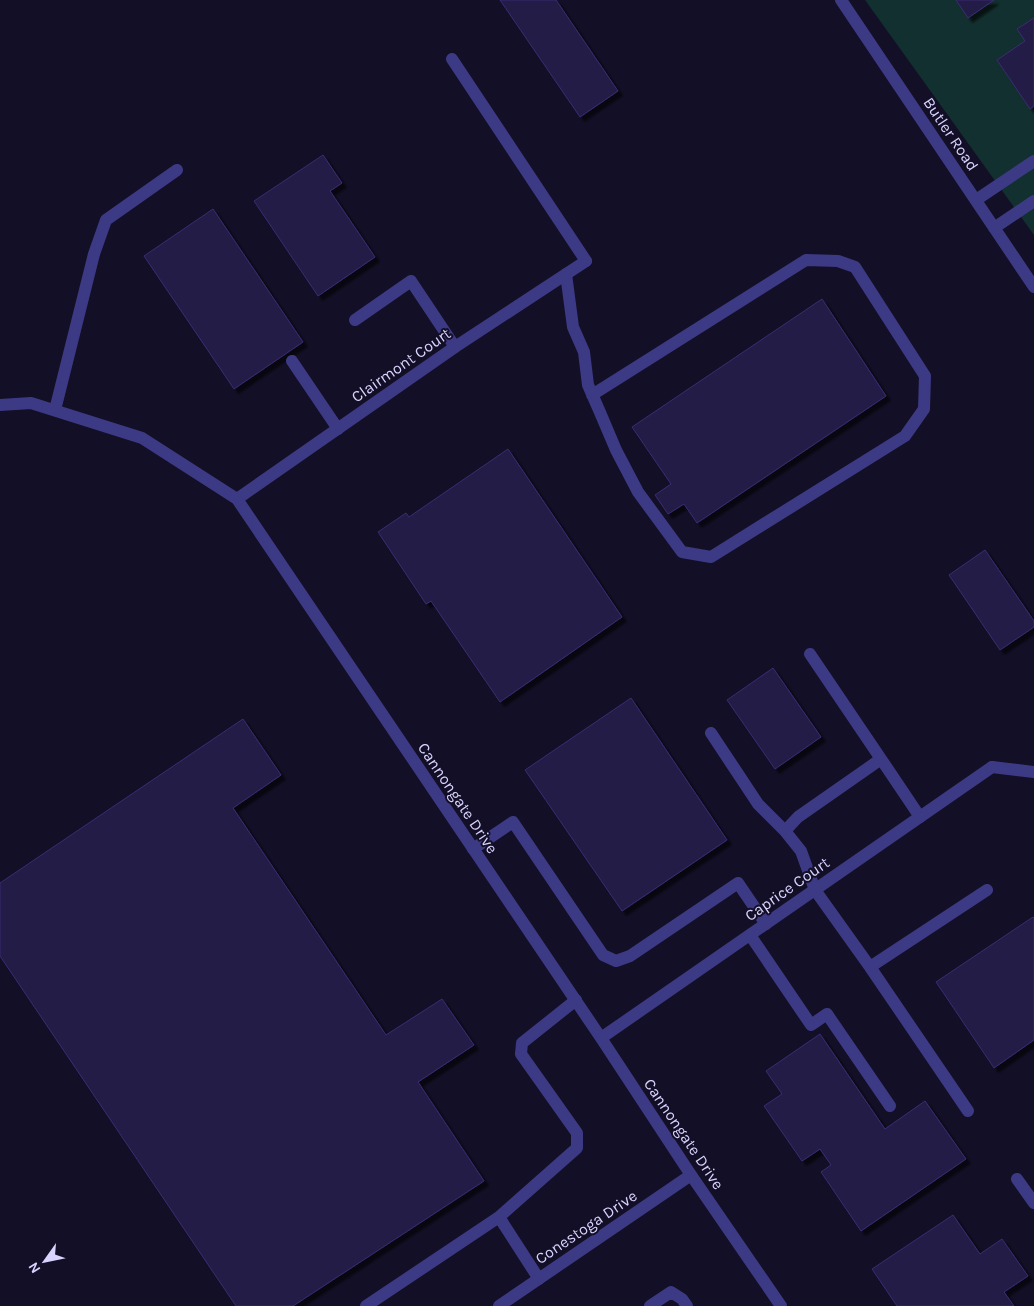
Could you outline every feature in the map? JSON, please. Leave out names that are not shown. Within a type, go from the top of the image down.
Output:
[{"type":"street","name":"Butler Road","points":[[842,0],[1034,287]]},
{"type":"street","name":"Clairmont Court","points":[[236,499],[456,347],[586,261],[452,59]]},
{"type":"street","points":[[976,200],[1034,161]]},
{"type":"street","points":[[56,410],[94,254],[106,220],[177,170]]},
{"type":"street","points":[[994,228],[1034,201]]},
{"type":"street","points":[[566,274],[572,327],[584,352],[588,385],[592,395],[616,450],[638,492],[682,552],[711,557],[905,436],[924,409],[925,376],[854,267],[838,261],[806,260],[592,395]]},
{"type":"street","points":[[355,320],[411,280],[456,347]]},
{"type":"street","points":[[292,361],[338,429]]},
{"type":"street","name":"Cannongate Drive","points":[[0,405],[30,403],[142,438],[236,499],[576,1000],[691,1175],[782,1306]]},
{"type":"street","points":[[810,654],[920,817]]},
{"type":"street","points":[[711,733],[758,804],[802,851],[815,890],[968,1111]]},
{"type":"street","points":[[785,831],[798,817],[881,759]]},
{"type":"street","name":"Caprice Court","points":[[601,1038],[992,767],[1034,772]]},
{"type":"street","points":[[473,849],[513,822],[603,955],[616,961],[630,956],[738,883],[766,924]]},
{"type":"street","points":[[870,967],[987,890]]},
{"type":"street","points":[[750,935],[811,1025],[827,1014],[890,1106]]},
{"type":"street","points":[[366,1306],[499,1218],[577,1148],[577,1133],[521,1054],[522,1043],[576,1000]]},
{"type":"street","name":"Conestoga Drive","points":[[502,1305],[691,1175]]},
{"type":"street","points":[[1017,1179],[1034,1203]]},
{"type":"street","points":[[499,1218],[539,1279]]},
{"type":"street","points":[[650,1306],[671,1292],[682,1299],[687,1306]]},
{"type":"green space","points":[[865,0],[1034,0],[1034,235]]},
{"type":"building","points":[[500,0],[556,0],[618,91],[580,117]]},
{"type":"building","points":[[956,0],[994,0],[968,18]]},
{"type":"building","points":[[1034,18],[1034,106],[1030,109],[997,60],[1025,41],[1017,29]]},
{"type":"building","points":[[323,155],[342,183],[330,191],[375,257],[318,296],[254,201]]},
{"type":"building","points":[[213,209],[303,342],[234,389],[144,256]]},
{"type":"building","points":[[822,299],[886,396],[697,523],[684,504],[668,514],[655,495],[671,484],[632,427]]},
{"type":"building","points":[[508,449],[622,617],[500,702],[431,601],[426,604],[378,532],[406,513],[409,517]]},
{"type":"building","points":[[985,550],[1034,621],[1034,627],[1000,650],[949,575]]},
{"type":"building","points":[[773,668],[821,737],[775,769],[727,700]]},
{"type":"building","points":[[631,698],[727,840],[622,911],[525,770]]},
{"type":"building","points":[[243,719],[281,775],[233,808],[386,1035],[442,999],[474,1045],[418,1082],[484,1181],[293,1306],[236,1306],[0,956],[0,883]]},
{"type":"building","points":[[1033,917],[1034,1040],[994,1068],[936,982]]},
{"type":"building","points":[[820,1034],[885,1129],[925,1101],[966,1159],[861,1231],[821,1172],[831,1165],[820,1149],[802,1161],[764,1106],[782,1094],[766,1071]]},
{"type":"building","points":[[953,1215],[980,1254],[1002,1239],[1028,1276],[1004,1292],[1014,1306],[897,1306],[872,1269]]}]
